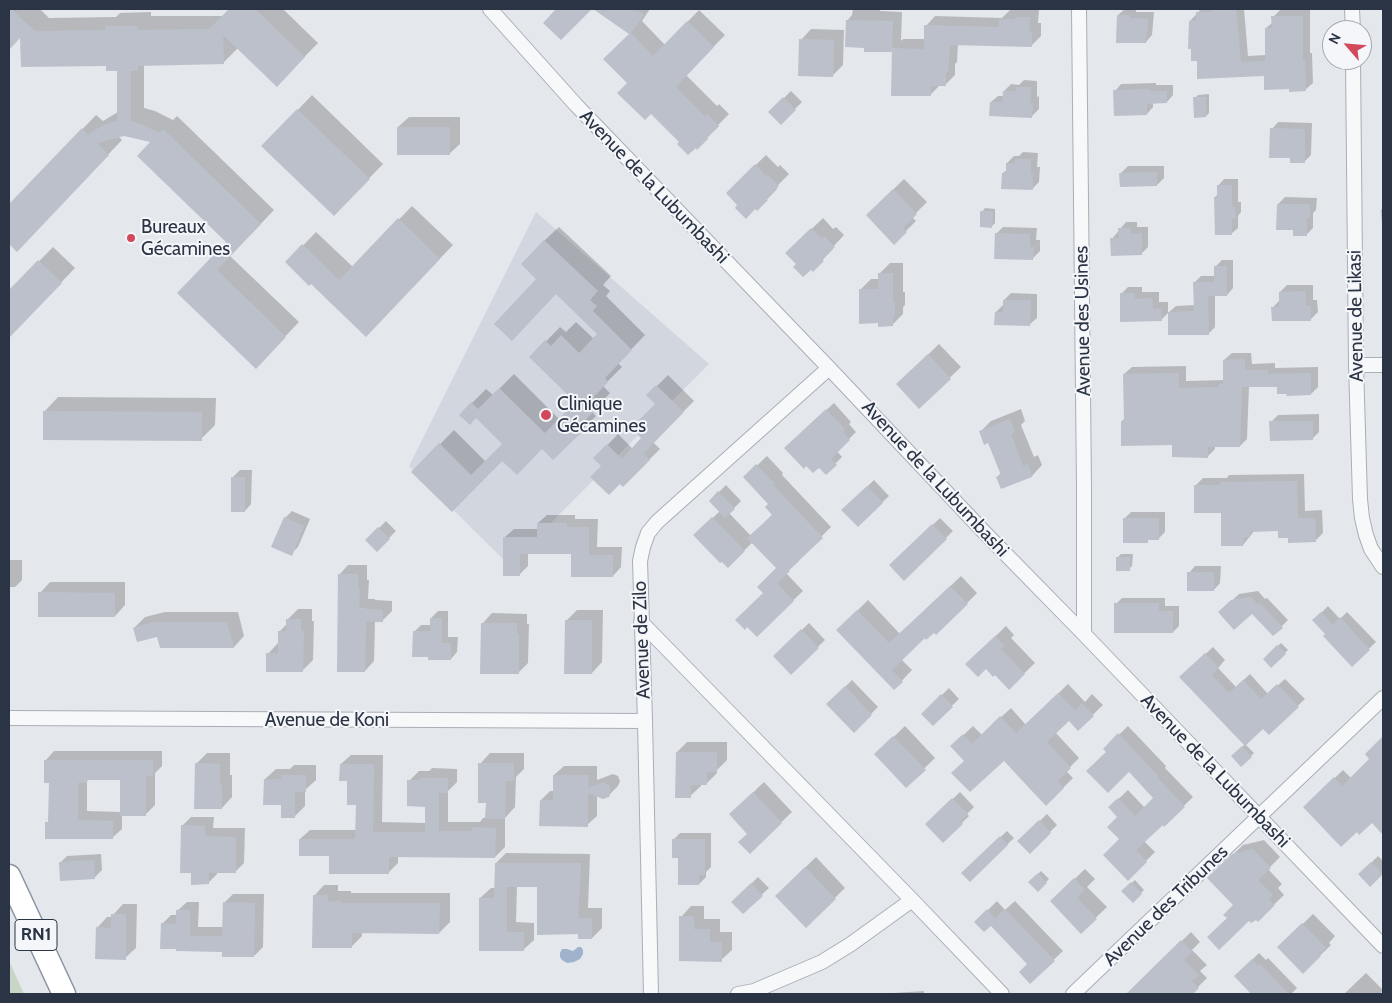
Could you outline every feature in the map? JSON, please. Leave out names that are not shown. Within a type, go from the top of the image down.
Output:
[{"type":"highway","name":"RN1","points":[[9,876],[64,994]]},
{"type":"street","name":"Avenue de la Lubumbashi","points":[[490,9],[576,106],[829,368],[985,534],[1084,634],[1383,946]]},
{"type":"street","name":"Avenue des Usines","points":[[1079,9],[1084,634]]},
{"type":"street","name":"Avenue de Likasi","points":[[1353,70],[1356,365],[1360,499],[1362,518],[1372,550],[1383,567]]},
{"type":"street","points":[[1356,365],[1383,365]]},
{"type":"street","name":"Avenue de Zilo","points":[[651,994],[641,622],[640,561],[643,546],[648,533],[656,522],[829,368]]},
{"type":"street","points":[[641,622],[1002,994]]},
{"type":"street","name":"Avenue des Tribunes","points":[[1073,994],[1383,698]]},
{"type":"street","name":"Avenue de Koni","points":[[9,718],[645,722]]},
{"type":"street","points":[[738,994],[754,991],[822,962],[851,944],[912,900]]},
{"type":"shaded area","name":"Clinique Gécamines","points":[[536,212],[709,364],[509,565],[409,466]]},
{"type":"green space","points":[[9,961],[24,994],[9,994]]},
{"type":"water","points":[[581,947],[583,950],[580,959],[567,963],[562,960],[560,953],[562,949],[573,951]]},
{"type":"building","points":[[9,9],[35,31],[105,30],[105,26],[137,26],[138,30],[209,29],[229,9],[255,9],[305,57],[277,87],[223,35],[224,64],[138,66],[138,71],[131,71],[131,121],[159,133],[163,129],[261,224],[217,270],[286,337],[256,369],[177,293],[226,242],[137,156],[150,142],[124,136],[97,143],[109,155],[17,252],[9,244],[9,204],[82,128],[88,135],[103,125],[117,121],[117,71],[106,71],[106,66],[21,67],[20,38],[9,50]]},
{"type":"building","points":[[556,9],[592,9],[561,40],[543,23]]},
{"type":"building","points":[[593,9],[636,9],[644,15],[631,33],[653,56],[687,21],[714,47],[676,87],[705,117],[707,114],[719,126],[697,150],[696,148],[688,155],[677,144],[679,142],[651,114],[645,120],[617,93],[627,83],[603,59],[629,34]]},
{"type":"building","points":[[1212,9],[1236,9],[1241,62],[1265,61],[1265,28],[1272,28],[1271,16],[1303,16],[1303,60],[1305,60],[1306,91],[1289,92],[1289,89],[1264,90],[1264,76],[1197,79],[1197,61],[1191,61],[1191,49],[1188,49],[1189,21],[1196,21],[1196,12],[1212,12]]},
{"type":"building","points":[[1117,15],[1130,15],[1130,18],[1148,19],[1146,43],[1116,43]]},
{"type":"building","points":[[1015,17],[1030,17],[1029,32],[1032,32],[1032,47],[950,45],[946,86],[931,86],[931,96],[891,96],[892,48],[924,49],[924,25],[999,27],[999,19],[1015,19]]},
{"type":"building","points":[[846,20],[893,21],[892,52],[864,52],[864,48],[845,47]]},
{"type":"building","points":[[799,39],[834,40],[833,77],[798,76]]},
{"type":"building","points":[[1016,87],[1031,87],[1030,103],[1033,103],[1032,118],[989,116],[990,102],[1002,102],[1003,91],[1016,91]]},
{"type":"building","points":[[1150,89],[1150,91],[1167,91],[1167,103],[1147,104],[1147,115],[1114,116],[1113,90]]},
{"type":"building","points":[[783,97],[796,110],[781,125],[768,112]]},
{"type":"building","points":[[1193,97],[1206,97],[1206,117],[1194,118]]},
{"type":"building","points":[[297,109],[370,179],[334,216],[261,146]]},
{"type":"building","points":[[397,127],[450,127],[450,155],[397,155]]},
{"type":"building","points":[[1270,128],[1305,129],[1305,163],[1290,163],[1290,158],[1269,158]]},
{"type":"building","points":[[1015,159],[1031,159],[1033,190],[1001,189],[1002,173],[1006,173],[1006,163],[1015,163]]},
{"type":"building","points":[[755,164],[779,186],[757,211],[755,209],[746,219],[735,208],[737,205],[726,193]]},
{"type":"building","points":[[1157,172],[1157,186],[1120,187],[1119,173]]},
{"type":"building","points":[[1217,185],[1232,185],[1232,207],[1235,207],[1236,219],[1232,219],[1232,235],[1215,235],[1214,197],[1217,197]]},
{"type":"building","points":[[893,189],[917,214],[903,228],[907,232],[894,245],[866,215]]},
{"type":"building","points":[[1277,204],[1310,204],[1310,218],[1307,218],[1307,236],[1293,236],[1293,230],[1276,230]]},
{"type":"building","points":[[980,211],[993,211],[992,228],[980,227]]},
{"type":"building","points":[[398,218],[440,259],[366,337],[311,284],[309,286],[285,262],[302,244],[339,280]]},
{"type":"building","points":[[811,228],[822,239],[824,236],[835,247],[822,259],[824,261],[813,272],[811,270],[803,277],[793,267],[796,264],[785,253]]},
{"type":"building","points":[[1118,228],[1131,228],[1131,234],[1142,233],[1142,255],[1111,256],[1110,238],[1119,238]]},
{"type":"building","points":[[995,233],[1030,234],[1030,247],[1034,247],[1033,260],[994,259]]},
{"type":"building","points":[[544,240],[598,291],[590,300],[597,306],[593,311],[632,350],[605,378],[608,382],[590,401],[597,408],[579,427],[583,431],[553,460],[542,449],[517,475],[502,461],[452,512],[411,472],[439,443],[471,475],[502,444],[476,418],[470,425],[459,415],[471,402],[478,409],[499,388],[545,433],[575,402],[529,357],[545,340],[551,346],[561,335],[579,353],[597,334],[556,294],[512,341],[494,324],[536,279],[521,264]]},
{"type":"building","points":[[38,260],[62,283],[9,338],[9,290]]},
{"type":"building","points":[[1214,266],[1227,266],[1227,296],[1208,296],[1209,335],[1168,335],[1168,312],[1194,311],[1193,282],[1214,282]]},
{"type":"building","points":[[878,273],[893,273],[895,317],[893,317],[893,326],[878,327],[878,323],[859,324],[859,289],[878,289]]},
{"type":"building","points":[[1306,291],[1306,306],[1311,306],[1311,321],[1272,321],[1271,307],[1279,307],[1279,292]]},
{"type":"building","points":[[1120,293],[1135,293],[1135,299],[1152,298],[1153,309],[1161,308],[1162,321],[1120,322]]},
{"type":"building","points":[[1003,300],[1031,300],[1030,326],[994,325],[995,312],[1003,312]]},
{"type":"building","points":[[928,354],[951,379],[919,409],[896,384]]},
{"type":"building","points":[[1245,359],[1245,370],[1268,370],[1268,374],[1311,373],[1311,395],[1286,396],[1287,394],[1277,394],[1277,387],[1242,387],[1240,447],[1208,447],[1208,458],[1172,457],[1172,445],[1121,446],[1121,421],[1124,421],[1123,374],[1179,373],[1179,388],[1219,387],[1219,384],[1223,384],[1223,360]]},
{"type":"building","points":[[656,385],[684,412],[643,454],[650,460],[623,487],[620,484],[609,495],[590,477],[601,466],[593,458],[607,444],[622,459],[641,438],[636,433],[643,426],[638,421],[655,404],[646,395]]},
{"type":"building","points":[[826,409],[845,429],[843,432],[850,440],[831,459],[837,465],[826,475],[819,468],[813,473],[806,466],[804,469],[784,448]]},
{"type":"building","points":[[43,411],[202,412],[202,441],[43,440]]},
{"type":"building","points":[[1010,419],[1015,432],[1011,434],[1023,466],[1028,464],[1032,477],[1001,489],[996,477],[1001,475],[988,443],[984,445],[979,431]]},
{"type":"building","points":[[1269,421],[1313,421],[1313,440],[1270,441]]},
{"type":"building","points":[[756,464],[823,538],[777,583],[794,601],[757,637],[747,627],[745,630],[735,620],[763,593],[757,587],[776,568],[747,538],[772,515],[765,507],[768,504],[743,477]]},
{"type":"building","points":[[231,477],[245,477],[245,512],[231,512]]},
{"type":"building","points":[[1297,481],[1298,518],[1315,518],[1316,542],[1288,543],[1288,538],[1278,538],[1278,531],[1250,532],[1250,537],[1244,537],[1243,546],[1221,546],[1221,513],[1194,513],[1194,485],[1220,485],[1220,482]]},
{"type":"building","points":[[867,486],[883,503],[858,527],[841,510]]},
{"type":"building","points":[[718,491],[735,509],[725,518],[709,501]]},
{"type":"building","points":[[284,517],[304,526],[292,556],[271,547]]},
{"type":"building","points":[[712,517],[745,551],[728,568],[722,562],[720,563],[693,535]]},
{"type":"building","points":[[1123,518],[1159,518],[1159,540],[1148,540],[1148,543],[1123,543]]},
{"type":"building","points":[[537,523],[567,523],[567,527],[589,527],[589,555],[613,555],[613,577],[571,577],[571,554],[520,554],[520,576],[503,576],[503,537],[537,537]]},
{"type":"building","points":[[932,524],[947,539],[904,581],[889,565]]},
{"type":"building","points":[[378,527],[390,539],[377,552],[365,540]]},
{"type":"building","points":[[1116,557],[1130,557],[1130,571],[1116,571]]},
{"type":"building","points":[[1187,572],[1214,572],[1214,591],[1187,591]]},
{"type":"building","points":[[338,574],[358,574],[358,589],[360,589],[359,608],[383,610],[383,622],[366,622],[365,672],[337,672]]},
{"type":"building","points":[[950,586],[968,604],[936,635],[934,633],[926,640],[925,638],[892,670],[903,682],[894,690],[836,630],[857,610],[889,643]]},
{"type":"building","points":[[38,592],[115,593],[115,617],[38,617]]},
{"type":"building","points":[[1251,597],[1258,605],[1260,603],[1283,628],[1273,636],[1252,614],[1234,630],[1218,612],[1231,600]]},
{"type":"building","points":[[1114,603],[1159,603],[1159,611],[1173,611],[1173,633],[1114,633]]},
{"type":"building","points":[[1321,612],[1333,625],[1340,617],[1370,650],[1352,667],[1323,636],[1325,634],[1312,620]]},
{"type":"building","points":[[430,618],[442,618],[442,643],[451,643],[451,660],[428,660],[428,657],[412,657],[413,631],[430,631]]},
{"type":"building","points":[[286,619],[301,619],[301,631],[304,631],[303,672],[266,672],[266,653],[278,653],[278,631],[286,631]]},
{"type":"building","points":[[565,620],[592,620],[592,674],[564,674]]},
{"type":"building","points":[[153,622],[227,622],[234,648],[160,648],[157,637],[137,642],[133,628]]},
{"type":"building","points":[[481,623],[517,623],[517,634],[519,634],[519,674],[480,674]]},
{"type":"building","points":[[801,629],[819,648],[791,675],[773,656]]},
{"type":"building","points":[[995,636],[1005,646],[1001,649],[1025,674],[1009,690],[995,675],[993,677],[986,669],[978,677],[965,664]]},
{"type":"building","points":[[1277,645],[1286,654],[1271,668],[1263,659]]},
{"type":"building","points":[[1205,653],[1219,668],[1212,675],[1229,693],[1243,680],[1261,699],[1277,684],[1299,707],[1269,735],[1263,729],[1245,746],[1179,677]]},
{"type":"building","points":[[845,686],[872,715],[854,733],[826,704]]},
{"type":"building","points":[[1058,693],[1075,710],[1082,703],[1094,716],[1078,731],[1069,721],[1047,742],[1071,768],[1058,781],[1064,788],[1046,806],[1004,761],[970,792],[951,773],[964,761],[950,746],[963,734],[972,744],[1000,716],[1016,733]]},
{"type":"building","points":[[941,694],[953,707],[933,726],[921,714]]},
{"type":"building","points":[[1118,733],[1185,807],[1136,850],[1147,862],[1128,881],[1103,855],[1119,839],[1107,827],[1117,817],[1108,807],[1118,798],[1135,816],[1153,798],[1129,772],[1108,793],[1086,771],[1106,752],[1103,749]]},
{"type":"building","points":[[893,736],[926,770],[906,788],[874,754]]},
{"type":"building","points":[[1383,736],[1383,835],[1372,823],[1359,835],[1357,832],[1341,847],[1303,807],[1334,777],[1342,786],[1369,759],[1365,754]]},
{"type":"building","points":[[1242,746],[1252,757],[1241,767],[1231,756]]},
{"type":"building","points":[[676,752],[717,752],[717,772],[707,772],[707,785],[691,785],[691,798],[675,798]]},
{"type":"building","points":[[44,760],[153,760],[153,776],[146,776],[146,816],[120,816],[120,780],[87,780],[87,783],[78,783],[78,820],[113,821],[113,839],[45,839],[45,822],[48,822],[49,783],[44,783]]},
{"type":"building","points":[[195,763],[220,764],[222,809],[194,809]]},
{"type":"building","points":[[478,763],[514,763],[514,781],[506,781],[505,819],[485,819],[486,803],[478,803]]},
{"type":"building","points":[[340,764],[374,764],[373,832],[425,832],[425,807],[407,806],[407,780],[448,778],[448,793],[439,793],[439,831],[472,831],[472,827],[496,828],[495,858],[389,857],[389,874],[329,874],[329,856],[299,856],[299,839],[355,839],[356,805],[347,805],[347,781],[339,781]]},
{"type":"building","points":[[282,775],[306,775],[306,792],[295,792],[295,818],[281,818],[281,805],[263,805],[264,779],[282,779]]},
{"type":"building","points":[[553,775],[589,775],[588,788],[603,782],[609,785],[611,791],[609,797],[603,799],[588,793],[588,827],[539,826],[540,800],[553,800]]},
{"type":"building","points":[[753,792],[782,823],[750,854],[738,842],[747,834],[729,814]]},
{"type":"building","points":[[952,798],[968,814],[961,821],[963,824],[943,843],[925,824]]},
{"type":"building","points":[[1039,820],[1051,833],[1030,854],[1017,841]]},
{"type":"building","points":[[181,825],[205,826],[205,836],[236,837],[236,873],[209,873],[209,884],[191,885],[191,873],[180,873]]},
{"type":"building","points":[[1000,836],[1008,845],[970,882],[961,873]]},
{"type":"building","points":[[672,839],[705,839],[705,875],[699,875],[699,885],[678,885],[678,858],[672,858]]},
{"type":"building","points":[[1253,849],[1271,868],[1258,880],[1273,895],[1269,899],[1275,905],[1258,922],[1256,920],[1251,923],[1249,921],[1219,950],[1207,937],[1227,918],[1223,915],[1233,905],[1207,878],[1232,854]]},
{"type":"building","points":[[94,860],[95,879],[60,881],[59,862]]},
{"type":"building","points":[[1371,862],[1383,874],[1370,887],[1358,874]]},
{"type":"building","points":[[495,863],[581,863],[578,918],[592,918],[592,939],[578,939],[578,934],[537,935],[537,887],[507,887],[507,932],[524,932],[524,951],[479,951],[479,898],[494,898]]},
{"type":"building","points":[[805,867],[836,899],[806,928],[775,896]]},
{"type":"building","points":[[1038,873],[1047,883],[1038,892],[1028,882]]},
{"type":"building","points":[[1074,878],[1085,890],[1077,898],[1097,919],[1081,934],[1050,901]]},
{"type":"building","points":[[1131,882],[1142,894],[1133,903],[1121,891]]},
{"type":"building","points":[[751,883],[763,896],[743,914],[731,902]]},
{"type":"building","points":[[313,895],[328,895],[328,902],[341,901],[341,903],[440,903],[439,934],[352,933],[352,948],[312,948]]},
{"type":"building","points":[[223,902],[255,903],[254,957],[222,957],[222,952],[160,949],[161,923],[176,924],[176,910],[190,910],[190,936],[222,936]]},
{"type":"building","points":[[987,909],[995,918],[1005,909],[1055,961],[1030,984],[1019,972],[1027,964],[991,926],[984,932],[974,922]]},
{"type":"building","points":[[111,914],[126,914],[126,960],[95,959],[96,927],[111,928]]},
{"type":"building","points":[[679,916],[694,916],[694,929],[710,929],[710,942],[722,942],[722,962],[679,961]]},
{"type":"building","points":[[1302,923],[1326,948],[1319,954],[1321,956],[1303,974],[1277,947]]},
{"type":"building","points":[[1181,940],[1192,952],[1184,960],[1199,975],[1192,981],[1199,988],[1193,994],[1126,994]]},
{"type":"building","points":[[1252,959],[1258,966],[1260,964],[1289,994],[1251,994],[1234,976]]},
{"type":"place","name":"Bureaux Gécamines","points":[[131,238]]},
{"type":"place","name":"Clinique Gécamines","points":[[546,415]]}]
